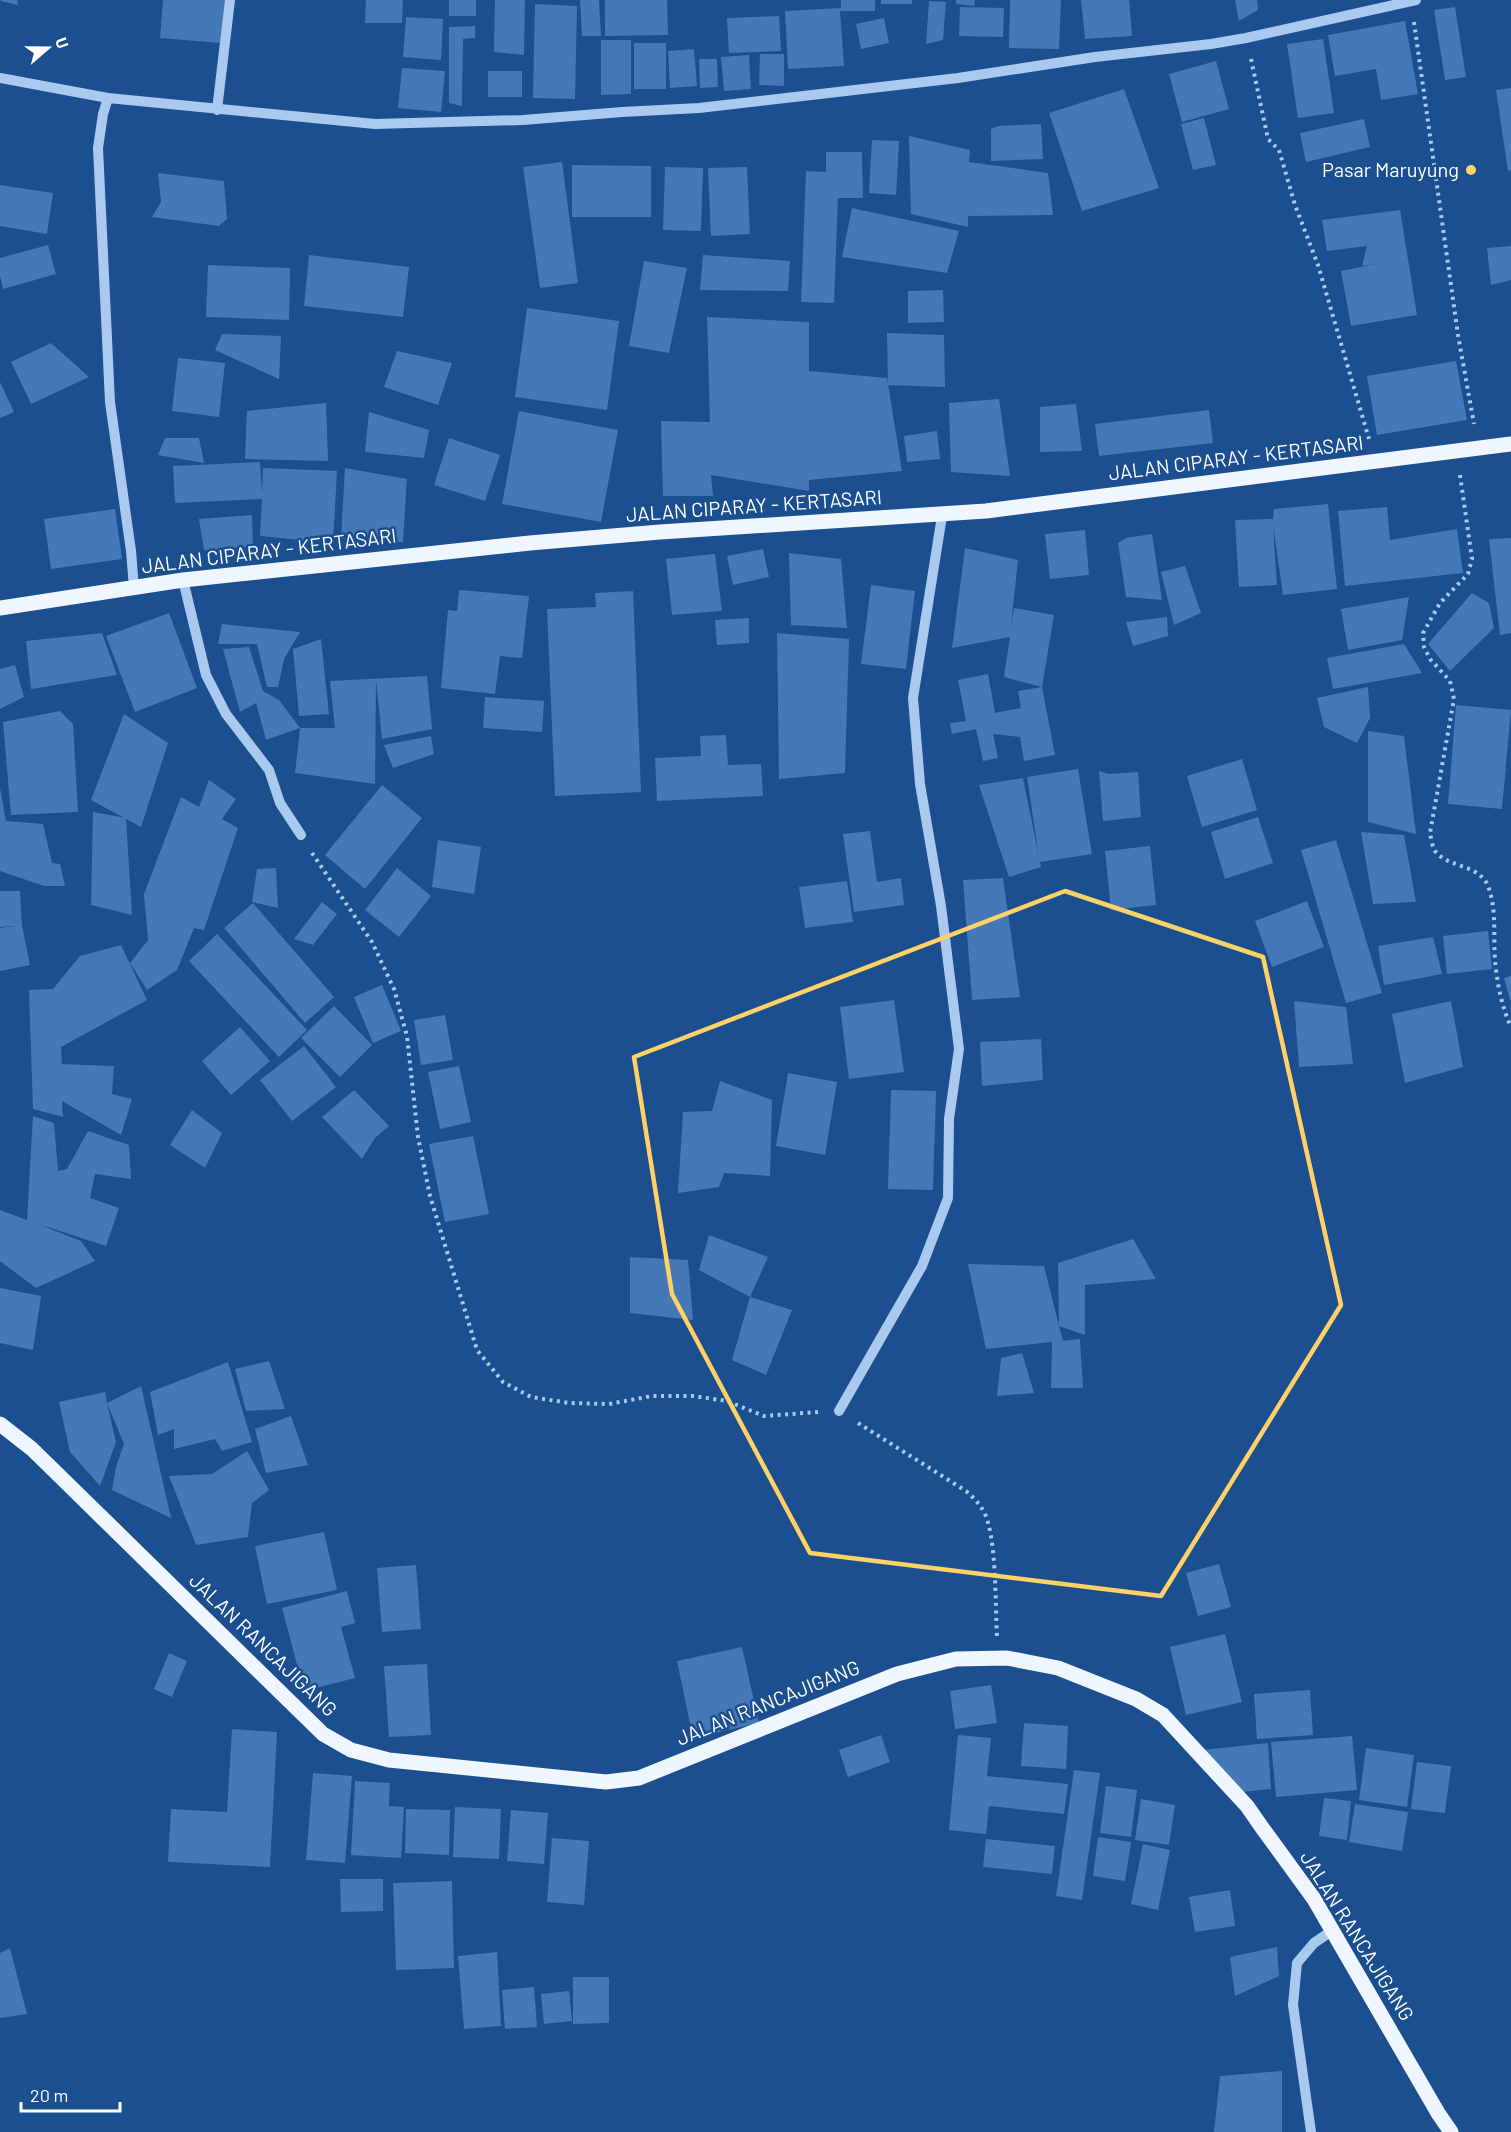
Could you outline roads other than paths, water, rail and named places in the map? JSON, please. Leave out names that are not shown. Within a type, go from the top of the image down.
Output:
[{"type":"main road","name":"JALAN CIPARAY - KERTASARI","points":[[0,608],[183,580],[530,543],[751,526],[942,516],[1511,444]]},
{"type":"main road","name":"JALAN RANCAJIGANG","points":[[0,1424],[32,1449],[323,1734],[351,1750],[389,1760],[606,1782],[639,1778],[897,1674],[956,1659],[1007,1658],[1058,1668],[1136,1699],[1163,1715],[1247,1806],[1314,1899],[1451,2132]]},
{"type":"street","points":[[217,110],[230,0]]},
{"type":"street","points":[[0,78],[108,98],[375,124],[523,120],[699,108],[958,78],[1095,57],[1246,38],[1413,0]]},
{"type":"street","points":[[108,98],[98,148],[110,402],[134,588]]},
{"type":"street","points":[[839,1411],[922,1266],[948,1198],[949,1119],[959,1049],[941,906],[920,784],[913,698],[942,516]]},
{"type":"street","points":[[183,580],[206,675],[226,714],[270,770],[280,802],[301,835]]},
{"type":"street","points":[[1311,2132],[1293,2005],[1297,1964],[1314,1943],[1333,1930]]},
{"type":"place","name":"Pasar Maruyung","points":[[1471,170]]}]
